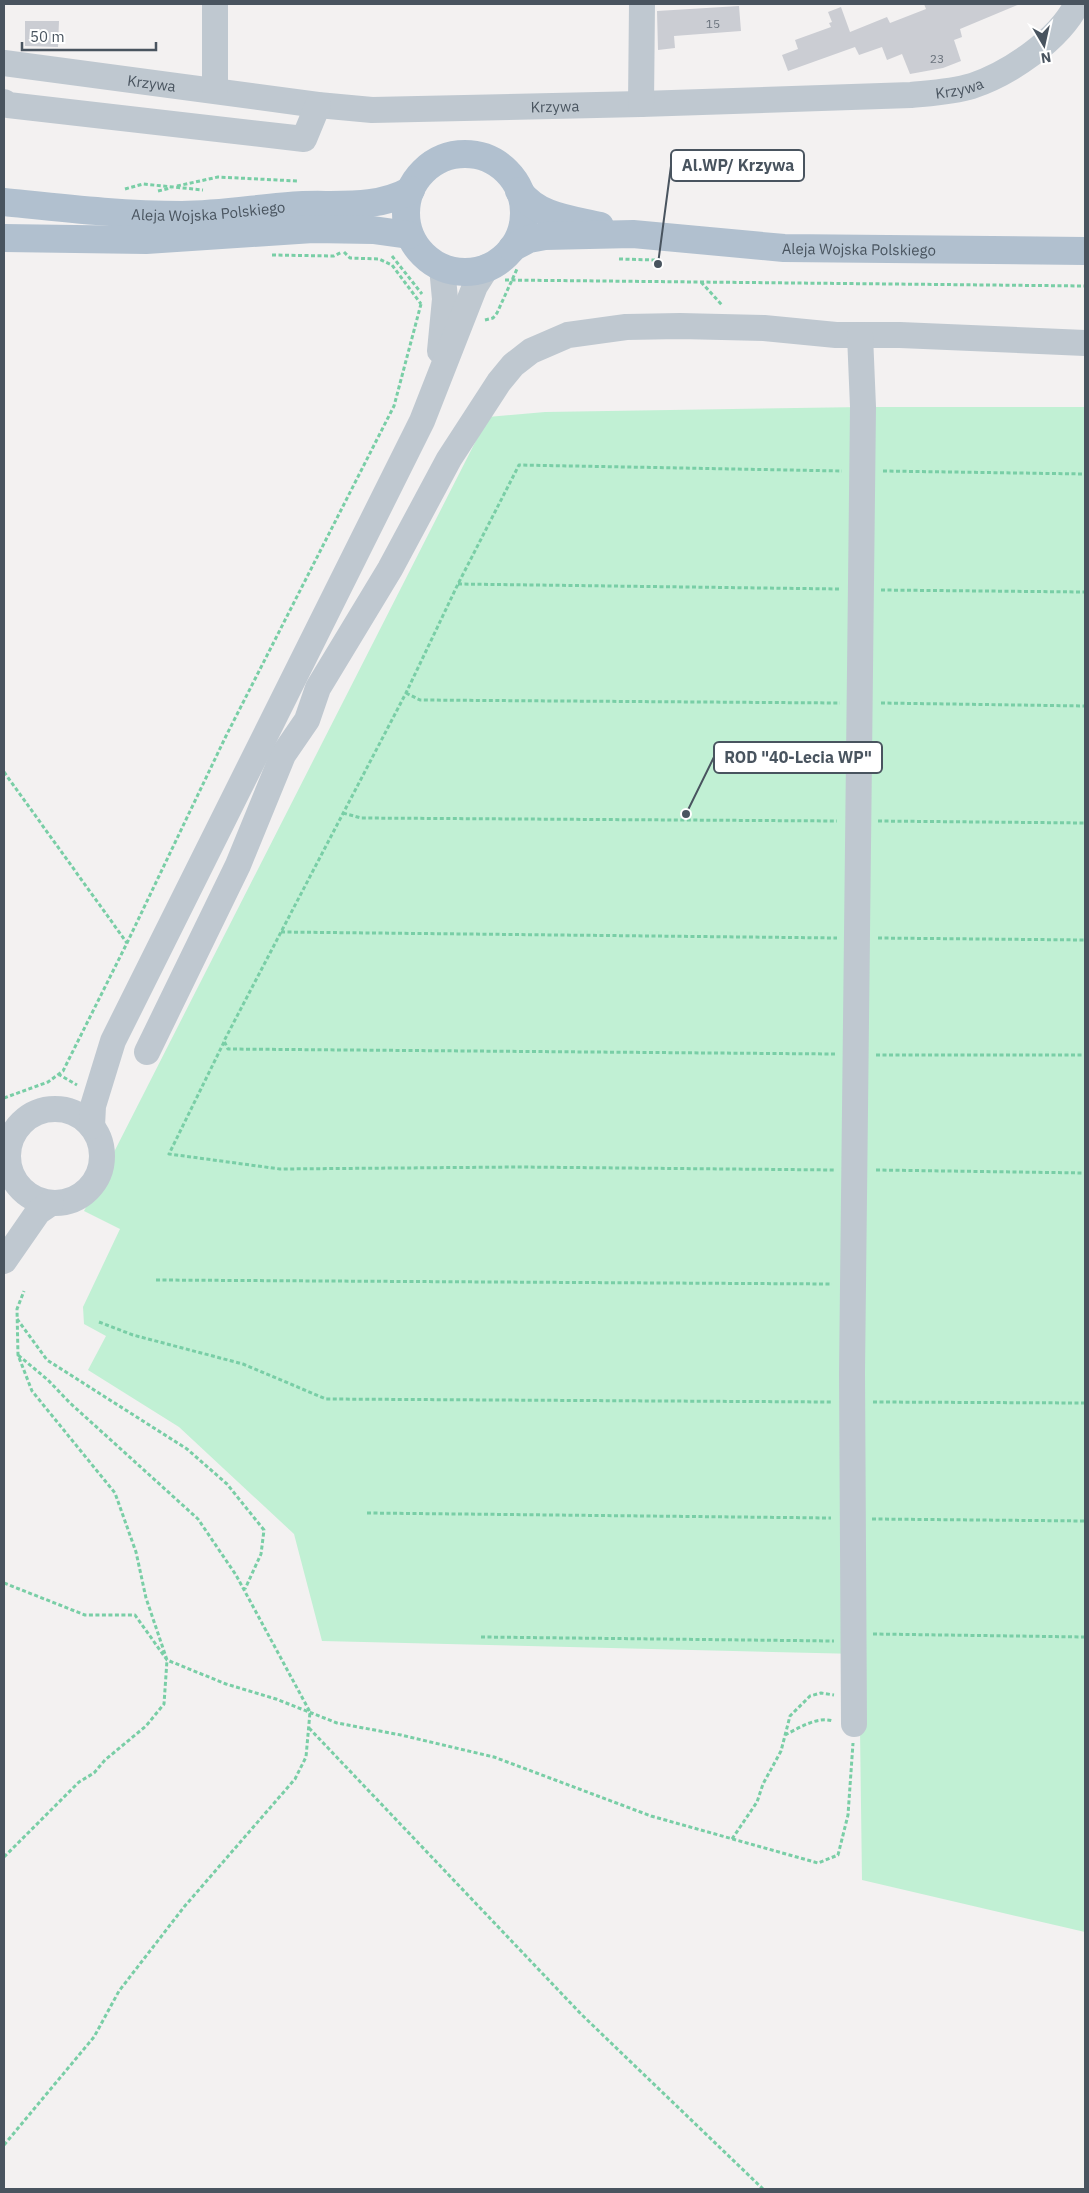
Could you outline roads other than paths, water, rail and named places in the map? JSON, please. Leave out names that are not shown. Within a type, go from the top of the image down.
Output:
[{"type":"main road","points":[[454,155],[478,156],[498,164],[519,191],[524,213],[522,226],[512,248],[487,267],[464,272],[442,267],[423,254],[409,235],[406,213],[411,190],[416,180],[431,165],[454,155]]},
{"type":"main road","name":"Aleja Wojska Polskiego","points":[[4,202],[138,214],[184,215],[303,205],[368,205],[398,198],[411,190]]},
{"type":"main road","name":"Aleja Wojska Polskiego","points":[[519,191],[528,202],[544,212],[633,234]]},
{"type":"main road","name":"Aleja Wojska Polskiego","points":[[4,238],[146,240],[314,229],[372,230],[409,235]]},
{"type":"main road","name":"Aleja Wojska Polskiego","points":[[512,248],[529,239],[545,236],[633,234],[784,248],[1085,251]]},
{"type":"street","points":[[214,90],[215,4]]},
{"type":"street","points":[[642,4],[642,104]]},
{"type":"street","name":"Krzywa","points":[[4,63],[318,105],[372,110],[642,104],[911,95],[943,92],[972,86],[1012,67],[1052,36],[1077,4]]},
{"type":"street","points":[[4,102],[8,105],[304,139],[318,105]]},
{"type":"street","points":[[438,374],[445,299],[442,267]]},
{"type":"street","points":[[57,1108],[72,1099],[113,1041],[354,552],[422,421],[438,374],[475,286],[487,267]]},
{"type":"street","points":[[147,1052],[238,865],[283,754],[307,720],[318,688],[390,568],[449,459],[499,382],[513,365],[531,351],[568,335],[626,327],[764,328],[836,335],[1085,343]]},
{"type":"street","points":[[848,1733],[853,1634],[852,1402],[863,407],[860,335]]},
{"type":"street","points":[[354,552],[390,568]]},
{"type":"street","points":[[92,1126],[93,1106],[113,1041]]},
{"type":"street","points":[[57,1108],[79,1114],[92,1126],[100,1140],[103,1151],[102,1162],[95,1182],[79,1197],[69,1201],[51,1203],[35,1199],[21,1188],[11,1174],[6,1148],[16,1128],[14,1118],[45,1109],[57,1108]]},
{"type":"street","points":[[5,1258],[20,1204],[21,1188]]},
{"type":"street","points":[[5,1258],[38,1212],[51,1203]]},
{"type":"place","name":"Al.WP/ Krzywa","points":[[658,264]]},
{"type":"place","name":"ROD \"40-Lecia WP\"","points":[[686,814]]}]
